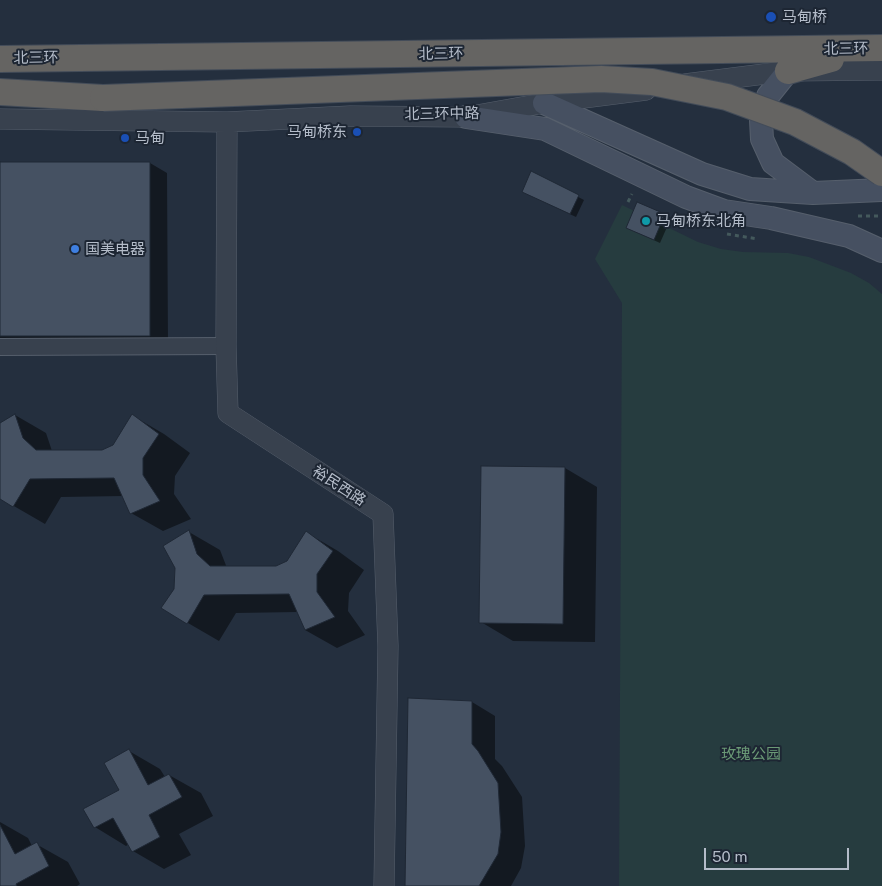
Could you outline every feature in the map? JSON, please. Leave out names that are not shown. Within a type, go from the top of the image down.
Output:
[{"type":"highway","name":"北三环","points":[[0,58],[874,49]]},
{"type":"highway","points":[[788,71],[874,49]]},
{"type":"highway","points":[[0,92],[103,98],[600,79],[652,82],[727,97],[795,122],[852,152],[882,174]]},
{"type":"main road","points":[[788,71],[768,96],[761,120],[762,139],[774,163],[814,193]]},
{"type":"main road","points":[[544,103],[702,174],[750,189],[814,193],[882,190]]},
{"type":"main road","points":[[466,117],[545,129],[693,200],[724,211],[770,218],[849,236],[882,251]]},
{"type":"street","name":"北三环中路","points":[[0,119],[227,122],[350,116],[466,117],[544,103],[788,71],[882,70]]},
{"type":"street","name":"裕民西路","points":[[227,122],[226,346],[228,413],[383,514],[388,646],[384,886]]},
{"type":"street","points":[[0,347],[226,346]]},
{"type":"path","points":[[628,202],[633,192]]},
{"type":"green space","name":"玫瑰公园","points":[[622,205],[698,242],[721,249],[743,252],[788,253],[809,257],[851,273],[869,283],[882,294],[882,886],[619,886],[622,303],[595,259]]},
{"type":"building","name":"国美电器","points":[[0,162],[150,162],[150,336],[0,336]]},
{"type":"building","points":[[531,171],[579,195],[570,214],[522,192]]},
{"type":"building","name":"马甸桥东北角","points":[[637,202],[665,214],[654,240],[626,228]]},
{"type":"building","points":[[15,414],[23,438],[36,450],[102,450],[113,445],[132,414],[159,434],[143,458],[143,475],[160,501],[130,514],[114,478],[30,479],[13,507],[0,499],[0,423]]},
{"type":"building","points":[[481,466],[565,467],[563,624],[479,623]]},
{"type":"building","points":[[189,530],[197,554],[210,566],[276,566],[287,561],[306,531],[333,551],[317,574],[317,592],[335,617],[305,630],[289,594],[204,595],[187,624],[161,608],[174,589],[175,568],[163,546]]},
{"type":"building","points":[[408,698],[472,701],[472,744],[498,783],[501,832],[498,854],[479,886],[405,886]]},
{"type":"building","points":[[129,749],[148,785],[169,774],[182,797],[149,815],[160,837],[132,852],[113,818],[94,828],[83,809],[119,790],[104,763]]},
{"type":"building","points":[[0,825],[15,854],[37,842],[49,866],[16,884],[17,886],[0,886]]},
{"type":"place","name":"马甸桥","points":[[771,17]]},
{"type":"place","name":"马甸桥东","points":[[357,132]]},
{"type":"place","name":"马甸","points":[[125,138]]},
{"type":"place","name":"马甸桥东北角","points":[[646,221]]},
{"type":"place","name":"国美电器","points":[[75,249]]}]
